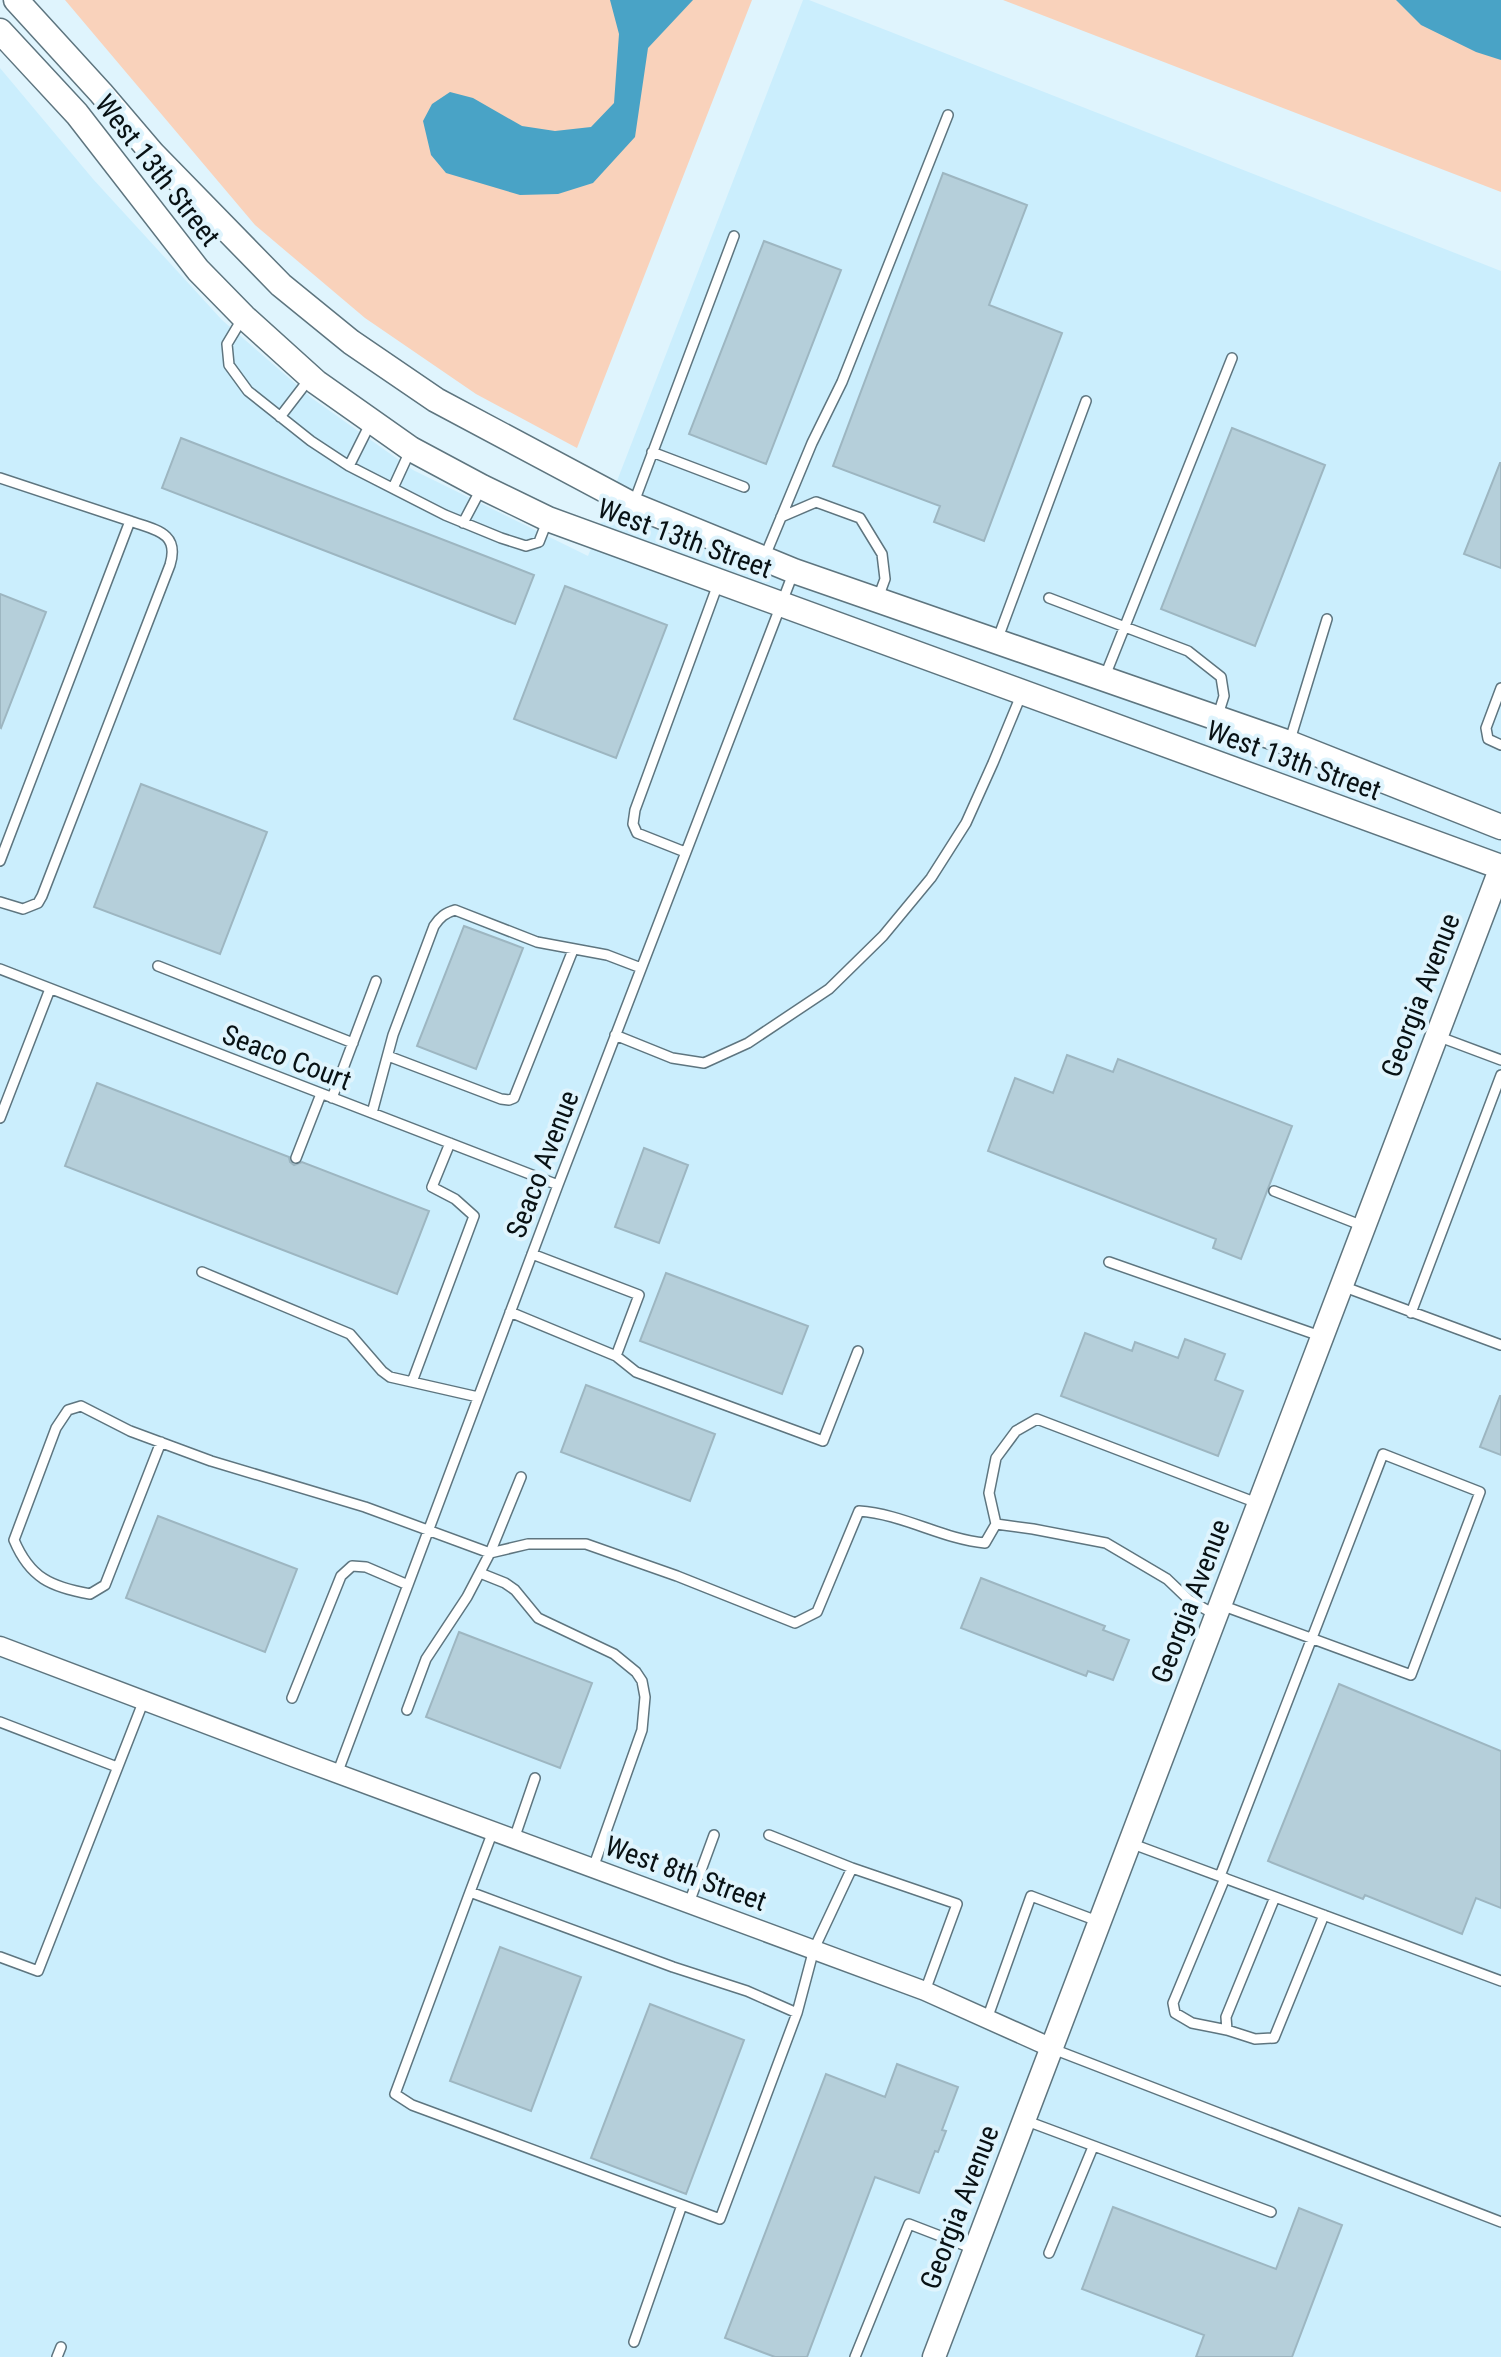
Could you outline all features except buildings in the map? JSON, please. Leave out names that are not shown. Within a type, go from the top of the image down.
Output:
[{"type":"main road","name":"West 13th Street","points":[[16,0],[153,154],[281,285],[351,342],[436,400],[633,505],[763,559],[1289,743],[1501,827]]},
{"type":"main road","name":"West 13th Street","points":[[1,37],[77,114],[198,270],[244,317],[311,377],[411,449],[548,519],[1501,867]]},
{"type":"street","name":"Georgia Avenue","points":[[934,2357],[1501,867]]},
{"type":"street","name":"West 8th Street","points":[[0,1646],[925,1991],[1052,2048]]},
{"type":"lane","points":[[763,559],[812,443],[842,382],[948,115]]},
{"type":"lane","points":[[633,505],[734,236]]},
{"type":"lane","points":[[244,317],[227,344],[229,365],[248,391],[311,441],[349,466],[463,523],[526,546],[539,542],[548,519]]},
{"type":"lane","points":[[1104,679],[1232,358]]},
{"type":"lane","points":[[280,417],[311,377]]},
{"type":"lane","points":[[997,642],[1086,401]]},
{"type":"lane","points":[[349,466],[371,421]]},
{"type":"lane","points":[[393,488],[411,449]]},
{"type":"lane","points":[[652,452],[744,487]]},
{"type":"lane","points":[[0,478],[161,532],[173,544],[170,565],[42,896],[38,903],[23,909],[0,902]]},
{"type":"lane","points":[[463,523],[482,487]]},
{"type":"lane","points":[[781,517],[816,502],[860,518],[882,554],[885,579],[877,600]]},
{"type":"lane","points":[[0,861],[130,521]]},
{"type":"lane","name":"Seaco Avenue","points":[[337,1774],[558,1185],[794,571]]},
{"type":"lane","points":[[685,852],[637,833],[633,824],[719,583]]},
{"type":"lane","points":[[1049,598],[1188,651],[1221,677],[1224,696],[1217,718]]},
{"type":"lane","points":[[1289,743],[1327,619]]},
{"type":"lane","points":[[1501,688],[1486,728],[1488,739],[1501,745]]},
{"type":"lane","points":[[615,1035],[672,1058],[704,1063],[748,1043],[829,989],[883,936],[931,878],[966,823],[1022,693]]},
{"type":"lane","points":[[372,1113],[393,1035],[434,926],[447,912],[455,910],[537,942],[607,955],[641,968]]},
{"type":"lane","points":[[388,1056],[501,1099],[514,1098],[573,950]]},
{"type":"lane","points":[[158,966],[353,1043]]},
{"type":"lane","name":"Seaco Court","points":[[0,969],[558,1185]]},
{"type":"lane","points":[[332,1098],[376,981]]},
{"type":"lane","points":[[0,1118],[50,989]]},
{"type":"lane","points":[[1437,1036],[1501,1060]]},
{"type":"lane","points":[[1411,1313],[1501,1075]]},
{"type":"lane","points":[[296,1158],[321,1094]]},
{"type":"lane","points":[[412,1382],[474,1216],[455,1199],[432,1187],[450,1143]]},
{"type":"lane","points":[[1274,1191],[1363,1226]]},
{"type":"lane","points":[[532,1254],[639,1295],[616,1356]]},
{"type":"lane","points":[[1109,1262],[1324,1337]]},
{"type":"lane","points":[[202,1272],[350,1334],[390,1377],[478,1397]]},
{"type":"lane","points":[[1342,1286],[1501,1345]]},
{"type":"lane","points":[[510,1312],[616,1356],[636,1372],[823,1441],[858,1351]]},
{"type":"lane","points":[[161,1442],[105,1585],[90,1594],[40,1578],[22,1559],[14,1540],[56,1428],[68,1410],[81,1406],[130,1431],[161,1442],[211,1461],[351,1503],[490,1553],[528,1544],[586,1544],[795,1623],[817,1612],[859,1511],[879,1512],[965,1541],[985,1543],[996,1524],[989,1493],[996,1458],[1016,1431],[1037,1419],[1260,1504]]},
{"type":"lane","points":[[996,1524],[1106,1543],[1167,1579],[1189,1600],[1311,1638],[1411,1675],[1480,1492],[1383,1454],[1311,1638],[1173,2003],[1175,2013],[1192,2023],[1255,2039],[1274,2038],[1324,1915]]},
{"type":"lane","points":[[407,1710],[426,1659],[467,1597],[490,1553],[521,1477]]},
{"type":"lane","points":[[292,1698],[341,1576],[352,1566],[366,1567],[408,1585]]},
{"type":"lane","points":[[480,1573],[515,1590],[538,1618],[614,1654],[642,1681],[645,1706],[642,1730],[593,1868]]},
{"type":"lane","points":[[0,1957],[38,1971],[144,1700]]},
{"type":"lane","points":[[0,1722],[117,1767]]},
{"type":"lane","points":[[514,1839],[535,1778]]},
{"type":"lane","points":[[493,1831],[395,2094],[412,2105],[720,2219],[797,2013],[814,1949],[852,1868]]},
{"type":"lane","points":[[689,1903],[714,1835]]},
{"type":"lane","points":[[769,1835],[957,1904],[925,1991]]},
{"type":"lane","points":[[1130,1843],[1501,1981]]},
{"type":"lane","points":[[470,1892],[747,1991],[797,2013]]},
{"type":"lane","points":[[987,2020],[1031,1896],[1100,1922]]},
{"type":"lane","points":[[1227,2030],[1226,2017],[1275,1897]]},
{"type":"lane","points":[[1052,2048],[1501,2222]]},
{"type":"lane","points":[[1024,2120],[1271,2212]]},
{"type":"lane","points":[[1049,2253],[1093,2147]]},
{"type":"lane","points":[[634,2342],[682,2205]]},
{"type":"lane","points":[[855,2357],[909,2224],[975,2250]]},
{"type":"lane","points":[[57,2357],[61,2347]]},
{"type":"shaded area","points":[[65,0],[752,0],[577,448],[476,394],[365,318],[255,225]]},
{"type":"shaded area","points":[[803,0],[1501,271],[1501,2357],[0,2357],[0,68],[93,179],[222,320],[313,399],[413,470],[588,556]]},
{"type":"shaded area","points":[[1003,0],[1501,0],[1501,192]]},
{"type":"water","points":[[610,0],[693,0],[648,48],[635,137],[593,183],[558,194],[520,195],[446,173],[431,155],[423,121],[432,104],[450,92],[473,98],[522,126],[555,131],[591,127],[614,103],[619,34]]},
{"type":"water","points":[[1396,0],[1501,0],[1501,60],[1476,52],[1421,25]]}]
